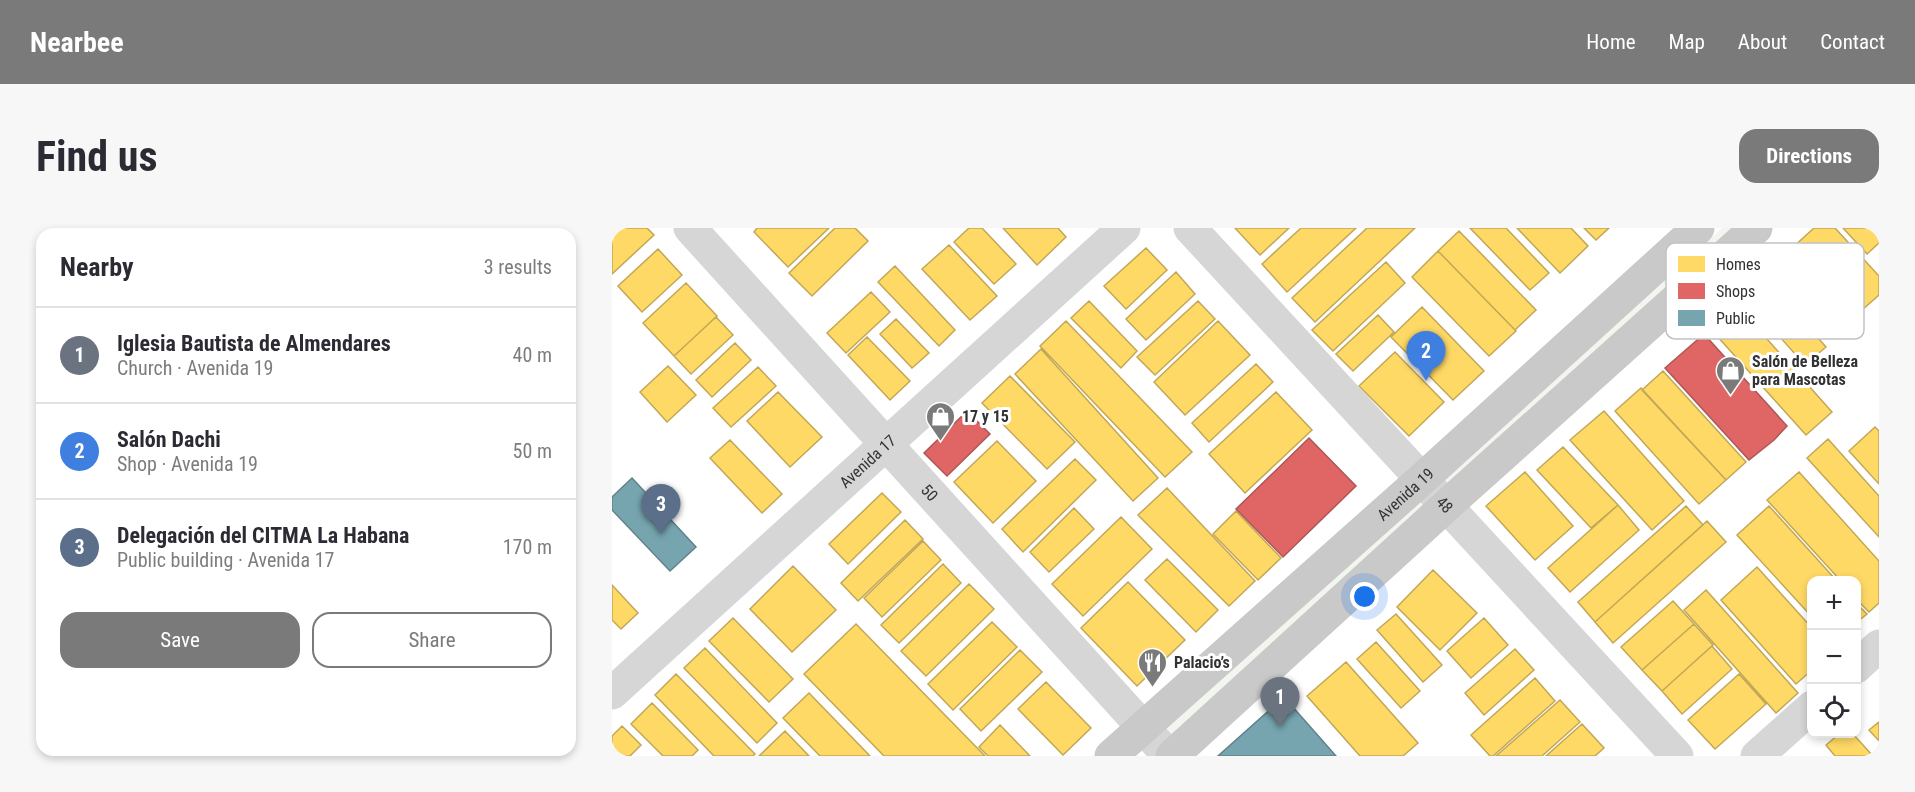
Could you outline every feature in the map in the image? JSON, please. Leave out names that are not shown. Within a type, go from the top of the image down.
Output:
[{"type":"main road","name":"Avenida 19","points":[[1682,243],[1698,228]]},
{"type":"main road","points":[[1739,243],[1756,228]]},
{"type":"main road","name":"Avenida 19","points":[[1111,756],[1421,480],[1666,257]]},
{"type":"main road","points":[[1171,756],[1666,309]]},
{"type":"street","name":"50","points":[[690,228],[1171,756]]},
{"type":"street","name":"Avenida 17","points":[[612,693],[1124,228]]},
{"type":"street","name":"48","points":[[1190,228],[1677,756]]},
{"type":"street","points":[[1861,663],[1879,646]]},
{"type":"street","points":[[1757,756],[1807,711]]},
{"type":"shaded area","points":[[1722,228],[1733,228],[1716,243],[1705,243]]},
{"type":"shaded area","points":[[1666,279],[1666,288],[1444,488],[1439,484]]},
{"type":"shaded area","points":[[1424,498],[1428,502],[1168,739],[1161,732]]},
{"type":"building: Homes","points":[[612,228],[647,228],[654,235],[612,274]]},
{"type":"building: Homes","points":[[757,228],[829,228],[788,267],[754,232]]},
{"type":"building: Homes","points":[[835,228],[855,228],[868,241],[812,296],[789,273]]},
{"type":"building: Homes","points":[[969,228],[982,228],[1016,264],[994,284],[954,242]]},
{"type":"building: Homes","points":[[1003,228],[1058,228],[1066,237],[1037,265]]},
{"type":"building: Homes","points":[[1235,228],[1289,228],[1260,255]]},
{"type":"building: Homes","points":[[1301,228],[1356,228],[1287,292],[1262,264]]},
{"type":"building: Homes","points":[[1367,228],[1415,228],[1315,322],[1292,298]]},
{"type":"building: Homes","points":[[1470,228],[1506,228],[1549,273],[1530,290]]},
{"type":"building: Homes","points":[[1517,228],[1571,228],[1588,246],[1560,273]]},
{"type":"building: Homes","points":[[1584,228],[1609,228],[1596,240]]},
{"type":"building: Homes","points":[[1814,228],[1835,228],[1849,243],[1798,243]]},
{"type":"building: Homes","points":[[1843,228],[1879,228],[1879,243],[1867,254],[1864,251],[1864,243],[1857,243]]},
{"type":"building: Homes","points":[[1459,231],[1536,310],[1515,330],[1438,251]]},
{"type":"building: Homes","points":[[949,245],[997,296],[970,320],[922,269]]},
{"type":"building: Homes","points":[[1146,248],[1167,270],[1126,309],[1104,286]]},
{"type":"building: Homes","points":[[658,249],[682,275],[642,312],[618,286]]},
{"type":"building: Homes","points":[[1438,251],[1516,331],[1489,356],[1412,277]]},
{"type":"building: Homes","points":[[1864,260],[1879,276],[1879,295],[1864,308]]},
{"type":"building: Homes","points":[[1386,262],[1405,283],[1333,351],[1312,330]]},
{"type":"building: Homes","points":[[895,266],[955,330],[939,346],[878,282]]},
{"type":"building: Homes","points":[[1176,272],[1195,294],[1146,340],[1126,319]]},
{"type":"building: Homes","points":[[686,283],[717,316],[674,356],[643,323]]},
{"type":"building: Homes","points":[[871,292],[890,312],[846,353],[827,333]]},
{"type":"building: Homes","points":[[1089,301],[1137,351],[1121,368],[1071,318]]},
{"type":"building: Homes","points":[[1198,301],[1215,319],[1155,375],[1137,357]]},
{"type":"building: Homes","points":[[1422,307],[1484,371],[1453,400],[1391,337]]},
{"type":"building: Homes","points":[[1378,315],[1394,332],[1353,371],[1336,354]]},
{"type":"building: Homes","points":[[716,317],[733,335],[691,374],[674,356]]},
{"type":"building: Homes","points":[[896,319],[929,353],[912,368],[880,334]]},
{"type":"building: Homes","points":[[1066,321],[1192,452],[1165,477],[1040,346]]},
{"type":"building: Homes","points":[[1218,321],[1250,355],[1185,415],[1154,382]]},
{"type":"building: Homes","points":[[867,337],[910,381],[890,400],[848,355]]},
{"type":"building: Homes","points":[[1720,339],[1767,339],[1832,412],[1806,435]]},
{"type":"building: Homes","points":[[1782,339],[1819,339],[1826,347],[1805,365]]},
{"type":"building: Homes","points":[[735,343],[751,360],[712,397],[696,380]]},
{"type":"building: Homes","points":[[1041,349],[1158,478],[1133,501],[1015,374]]},
{"type":"building: Homes","points":[[1395,352],[1444,402],[1409,436],[1359,386]]},
{"type":"building: Homes","points":[[1256,364],[1273,382],[1209,442],[1192,423]]},
{"type":"building: Homes","points":[[668,366],[696,395],[667,422],[640,392]]},
{"type":"building: Homes","points":[[758,367],[776,386],[731,427],[713,408]]},
{"type":"building: Homes","points":[[1663,371],[1746,462],[1726,480],[1642,390]]},
{"type":"building: Homes","points":[[1010,376],[1075,442],[1047,469],[982,403]]},
{"type":"building: Homes","points":[[1641,388],[1726,480],[1699,504],[1615,411]]},
{"type":"building: Homes","points":[[778,392],[822,437],[790,467],[747,421]]},
{"type":"building: Homes","points":[[1276,392],[1312,430],[1245,493],[1209,454]]},
{"type":"building: Homes","points":[[1604,411],[1684,501],[1652,530],[1570,440]]},
{"type":"building: Homes","points":[[1875,427],[1879,431],[1879,484],[1849,451]]},
{"type":"building: Homes","points":[[1828,439],[1879,496],[1879,537],[1807,458]]},
{"type":"building: Homes","points":[[730,440],[782,494],[762,513],[710,458]]},
{"type":"building: Homes","points":[[997,441],[1036,481],[993,523],[954,482]]},
{"type":"building: Homes","points":[[1563,447],[1618,505],[1591,528],[1537,470]]},
{"type":"building: Homes","points":[[1075,459],[1096,480],[1023,552],[1002,529]]},
{"type":"building: Homes","points":[[1525,472],[1573,526],[1535,560],[1486,506]]},
{"type":"building: Homes","points":[[1799,472],[1879,561],[1879,603],[1869,612],[1861,604],[1861,576],[1836,576],[1767,500]]},
{"type":"building: Homes","points":[[1167,488],[1255,581],[1229,606],[1138,515]]},
{"type":"building: Homes","points":[[882,493],[901,512],[848,564],[829,544]]},
{"type":"building: Homes","points":[[1618,505],[1639,530],[1570,592],[1548,568]]},
{"type":"building: Homes","points":[[1686,506],[1703,525],[1595,622],[1578,602]]},
{"type":"building: Homes","points":[[1769,506],[1832,576],[1807,576],[1807,612],[1737,535]]},
{"type":"building: Homes","points":[[1074,508],[1094,529],[1049,572],[1030,552]]},
{"type":"building: Homes","points":[[1236,511],[1281,558],[1258,580],[1213,534]]},
{"type":"building: Homes","points":[[1121,517],[1152,549],[1083,616],[1052,584]]},
{"type":"building: Homes","points":[[905,520],[923,539],[858,601],[841,583]]},
{"type":"building: Homes","points":[[1707,521],[1726,542],[1613,643],[1595,622]]},
{"type":"building: Homes","points":[[923,541],[941,560],[882,617],[864,598]]},
{"type":"building: Homes","points":[[1167,559],[1218,610],[1196,632],[1145,580]]},
{"type":"building: Homes","points":[[943,564],[961,583],[899,643],[881,625]]},
{"type":"building: Homes","points":[[793,566],[836,610],[792,652],[750,609]]},
{"type":"building: Homes","points":[[1757,567],[1807,622],[1807,674],[1796,684],[1721,600]]},
{"type":"building: Homes","points":[[1433,570],[1477,613],[1440,650],[1397,607]]},
{"type":"building: Homes","points":[[1128,582],[1185,640],[1137,686],[1081,628]]},
{"type":"building: Homes","points":[[969,584],[994,609],[926,676],[901,651]]},
{"type":"building: Homes","points":[[612,585],[638,613],[621,629],[612,620]]},
{"type":"building: Homes","points":[[1706,590],[1798,693],[1776,713],[1684,610]]},
{"type":"building: Homes","points":[[1673,601],[1694,624],[1642,670],[1621,647]]},
{"type":"building: Homes","points":[[1861,608],[1867,614],[1861,619]]},
{"type":"building: Homes","points":[[1396,614],[1442,665],[1423,682],[1377,630]]},
{"type":"building: Homes","points":[[733,618],[793,679],[769,702],[709,641]]},
{"type":"building: Homes","points":[[1484,618],[1508,645],[1471,678],[1447,651]]},
{"type":"building: Homes","points":[[992,622],[1017,647],[953,710],[928,684]]},
{"type":"building: Homes","points":[[856,624],[985,756],[884,756],[804,674]]},
{"type":"building: Homes","points":[[1694,624],[1713,645],[1662,691],[1642,670]]},
{"type":"building: Homes","points":[[1376,642],[1420,691],[1401,708],[1357,659]]},
{"type":"building: Homes","points":[[1712,646],[1732,669],[1682,714],[1662,691]]},
{"type":"building: Homes","points":[[705,648],[777,723],[757,743],[684,668]]},
{"type":"building: Homes","points":[[1515,649],[1534,670],[1484,715],[1465,693]]},
{"type":"building: Homes","points":[[1020,650],[1042,672],[981,731],[960,709]]},
{"type":"building: Homes","points":[[1346,662],[1418,743],[1403,756],[1360,756],[1307,696]]},
{"type":"building: Homes","points":[[676,674],[755,754],[753,756],[714,756],[655,695]]},
{"type":"building: Homes","points":[[1739,674],[1766,704],[1715,749],[1688,720]]},
{"type":"building: Homes","points":[[1535,678],[1555,701],[1493,756],[1490,756],[1471,735]]},
{"type":"building: Homes","points":[[1046,682],[1091,728],[1063,755],[1018,709]]},
{"type":"building: Homes","points":[[809,693],[870,756],[820,756],[783,718]]},
{"type":"building: Homes","points":[[1560,700],[1580,722],[1542,756],[1496,756]]},
{"type":"building: Homes","points":[[652,703],[698,750],[692,756],[663,756],[631,724]]},
{"type":"building: Homes","points":[[1879,722],[1879,741],[1869,730]]},
{"type":"building: Homes","points":[[1582,724],[1604,748],[1595,756],[1546,756]]},
{"type":"building: Homes","points":[[1000,725],[1030,756],[988,756],[979,747]]},
{"type":"building: Homes","points":[[622,726],[641,745],[630,756],[612,756],[612,736]]},
{"type":"building: Homes","points":[[785,731],[809,756],[759,756]]},
{"type":"building: Homes","points":[[1834,738],[1857,738],[1873,756],[1835,756],[1826,745]]},
{"type":"building: Shops","points":[[1698,339],[1709,339],[1787,426],[1749,460],[1665,368]]},
{"type":"building: Shops","points":[[967,411],[990,434],[947,476],[924,453]]},
{"type":"building: Shops","points":[[1309,438],[1356,486],[1283,557],[1236,509]]},
{"type":"building: Public","points":[[632,478],[696,547],[670,571],[612,510],[612,497]]},
{"type":"building: Public","points":[[1284,697],[1336,756],[1218,756]]},
{"type":"place","name":"Salón Dachi","points":[[1426,381]]},
{"type":"place","name":"Salón de Belleza para Mascotas","points":[[1731,396]]},
{"type":"place","name":"17 y 15","points":[[941,442]]},
{"type":"place","name":"Delegación del CITMA La Habana","points":[[661,534]]},
{"type":"place","name":"Palacio’s","points":[[1153,688]]},
{"type":"place","name":"Iglesia Bautista de Almendares","points":[[1280,727]]}]
